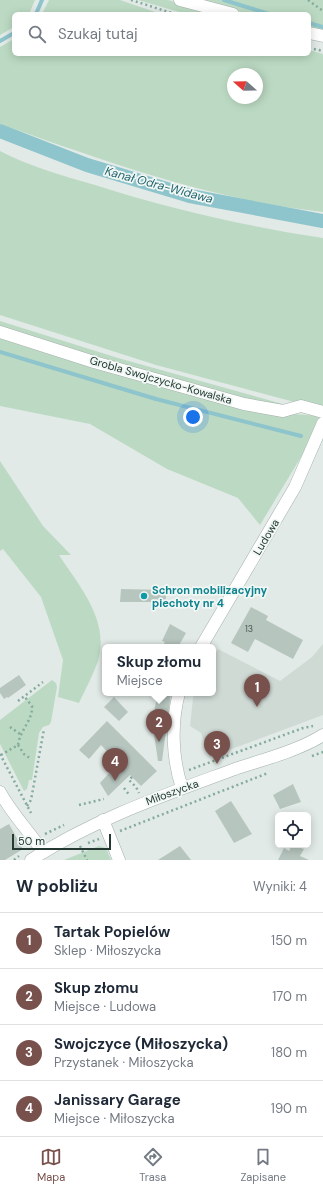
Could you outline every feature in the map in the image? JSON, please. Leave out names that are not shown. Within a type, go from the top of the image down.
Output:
[{"type":"street","points":[[180,0],[225,12]]},
{"type":"street","points":[[311,33],[323,36]]},
{"type":"street","name":"Grobla Swojczycko-Kowalska","points":[[0,332],[145,377],[244,404],[283,411],[301,406],[323,412]]},
{"type":"street","name":"Ludowa","points":[[203,644],[295,487],[323,423]]},
{"type":"street","points":[[179,696],[174,724],[174,742],[177,774],[182,788]]},
{"type":"street","name":"Miłoszycka","points":[[31,860],[103,820],[182,788],[322,737]]},
{"type":"street","points":[[0,792],[11,812],[25,825],[43,852]]},
{"type":"street","points":[[103,820],[120,860]]},
{"type":"path","points":[[131,0],[169,12]]},
{"type":"path","points":[[308,0],[323,10]]},
{"type":"path","points":[[311,48],[323,51]]},
{"type":"path","points":[[18,701],[43,682]]},
{"type":"path","points":[[24,696],[32,706],[32,709],[28,722],[20,734],[18,745],[24,754],[31,759]]},
{"type":"path","points":[[10,727],[20,734]]},
{"type":"path","points":[[26,806],[31,800],[44,729]]},
{"type":"path","points":[[18,745],[0,755],[33,817]]},
{"type":"path","points":[[309,757],[323,752]]},
{"type":"path","points":[[124,830],[275,770]]},
{"type":"path","points":[[132,777],[129,780],[139,793]]},
{"type":"path","points":[[124,788],[130,797]]},
{"type":"path","points":[[79,805],[104,799]]},
{"type":"path","points":[[40,829],[43,835]]},
{"type":"path","points":[[80,846],[87,860]]},
{"type":"shaded area","points":[[323,644],[323,715],[210,757],[201,733],[190,726],[194,696],[216,696],[216,653],[218,649],[280,681],[312,657]]},
{"type":"green space","points":[[0,0],[35,0],[30,12],[12,12],[12,28],[0,35]]},
{"type":"green space","points":[[49,0],[120,0],[155,12],[43,12]]},
{"type":"green space","points":[[138,0],[168,0],[210,12],[179,12]]},
{"type":"green space","points":[[196,0],[323,0],[323,33],[311,30],[311,12],[241,12]]},
{"type":"green space","points":[[12,40],[12,56],[311,56],[311,51],[323,54],[323,212],[281,206],[199,189],[79,152],[0,124],[0,47]]},
{"type":"green space","points":[[0,151],[46,170],[151,202],[236,222],[323,238],[323,406],[313,407],[156,365],[0,315]]},
{"type":"green space","points":[[0,321],[118,358],[286,405],[285,408],[177,382],[0,327]]},
{"type":"green space","points":[[0,336],[280,413],[319,416],[304,452],[260,525],[238,498],[167,469],[90,424],[0,406]]},
{"type":"green space","points":[[0,461],[43,526],[71,555],[59,555],[83,591],[96,618],[100,632],[101,646],[98,661],[79,703],[58,697],[63,660],[41,597],[3,549],[0,551]]},
{"type":"green space","points":[[52,680],[56,683],[57,687],[51,722],[49,725],[43,727],[39,733],[32,780],[29,780],[27,789],[24,791],[0,744],[0,720]]},
{"type":"green space","points":[[99,846],[106,848],[111,860],[64,860]]},
{"type":"building","name":"Schron mobilizacyjny piechoty nr 4","points":[[121,589],[166,590],[166,602],[120,602]]},
{"type":"building","points":[[251,607],[268,616],[266,620],[303,640],[293,659],[255,639],[248,652],[231,643]]},
{"type":"building","points":[[170,624],[186,633],[180,644],[164,644],[165,642],[162,641]]},
{"type":"building","points":[[19,675],[26,685],[8,698],[7,697],[4,699],[0,693],[0,688]]},
{"type":"building","points":[[157,696],[171,696],[162,761],[158,761],[152,721]]},
{"type":"building","points":[[114,697],[128,712],[119,721],[104,707]]},
{"type":"building","points":[[107,721],[157,771],[141,786],[130,775],[108,796],[100,783],[118,763],[101,745],[89,759],[79,750]]},
{"type":"building","points":[[293,784],[301,802],[280,809],[273,795]]},
{"type":"building","points":[[231,801],[252,834],[234,843],[215,811]]},
{"type":"building","points":[[9,824],[23,849],[5,860],[0,860],[0,829]]},
{"type":"building","points":[[180,846],[191,860],[158,860]]},
{"type":"building","points":[[284,848],[289,851],[290,848],[304,849],[300,856],[309,860],[278,860]]},
{"type":"waterway","points":[[37,12],[42,0]]},
{"type":"waterway","points":[[224,0],[263,12]]},
{"type":"waterway","points":[[311,24],[323,27]]},
{"type":"waterway","points":[[0,41],[12,34]]},
{"type":"waterway","name":"Kanał Odra-Widawa","points":[[0,131],[87,165],[190,196],[323,221]]},
{"type":"waterway","points":[[0,352],[156,399],[301,436]]},
{"type":"place","name":"Schron mobilizacyjny piechoty nr 4","points":[[144,596]]},
{"type":"place","name":"Tartak Popielów","points":[[257,707]]},
{"type":"place","name":"Skup złomu","points":[[159,742]]},
{"type":"place","name":"Swojczyce (Miłoszycka)","points":[[217,764]]},
{"type":"place","name":"Janissary Garage","points":[[115,781]]}]
